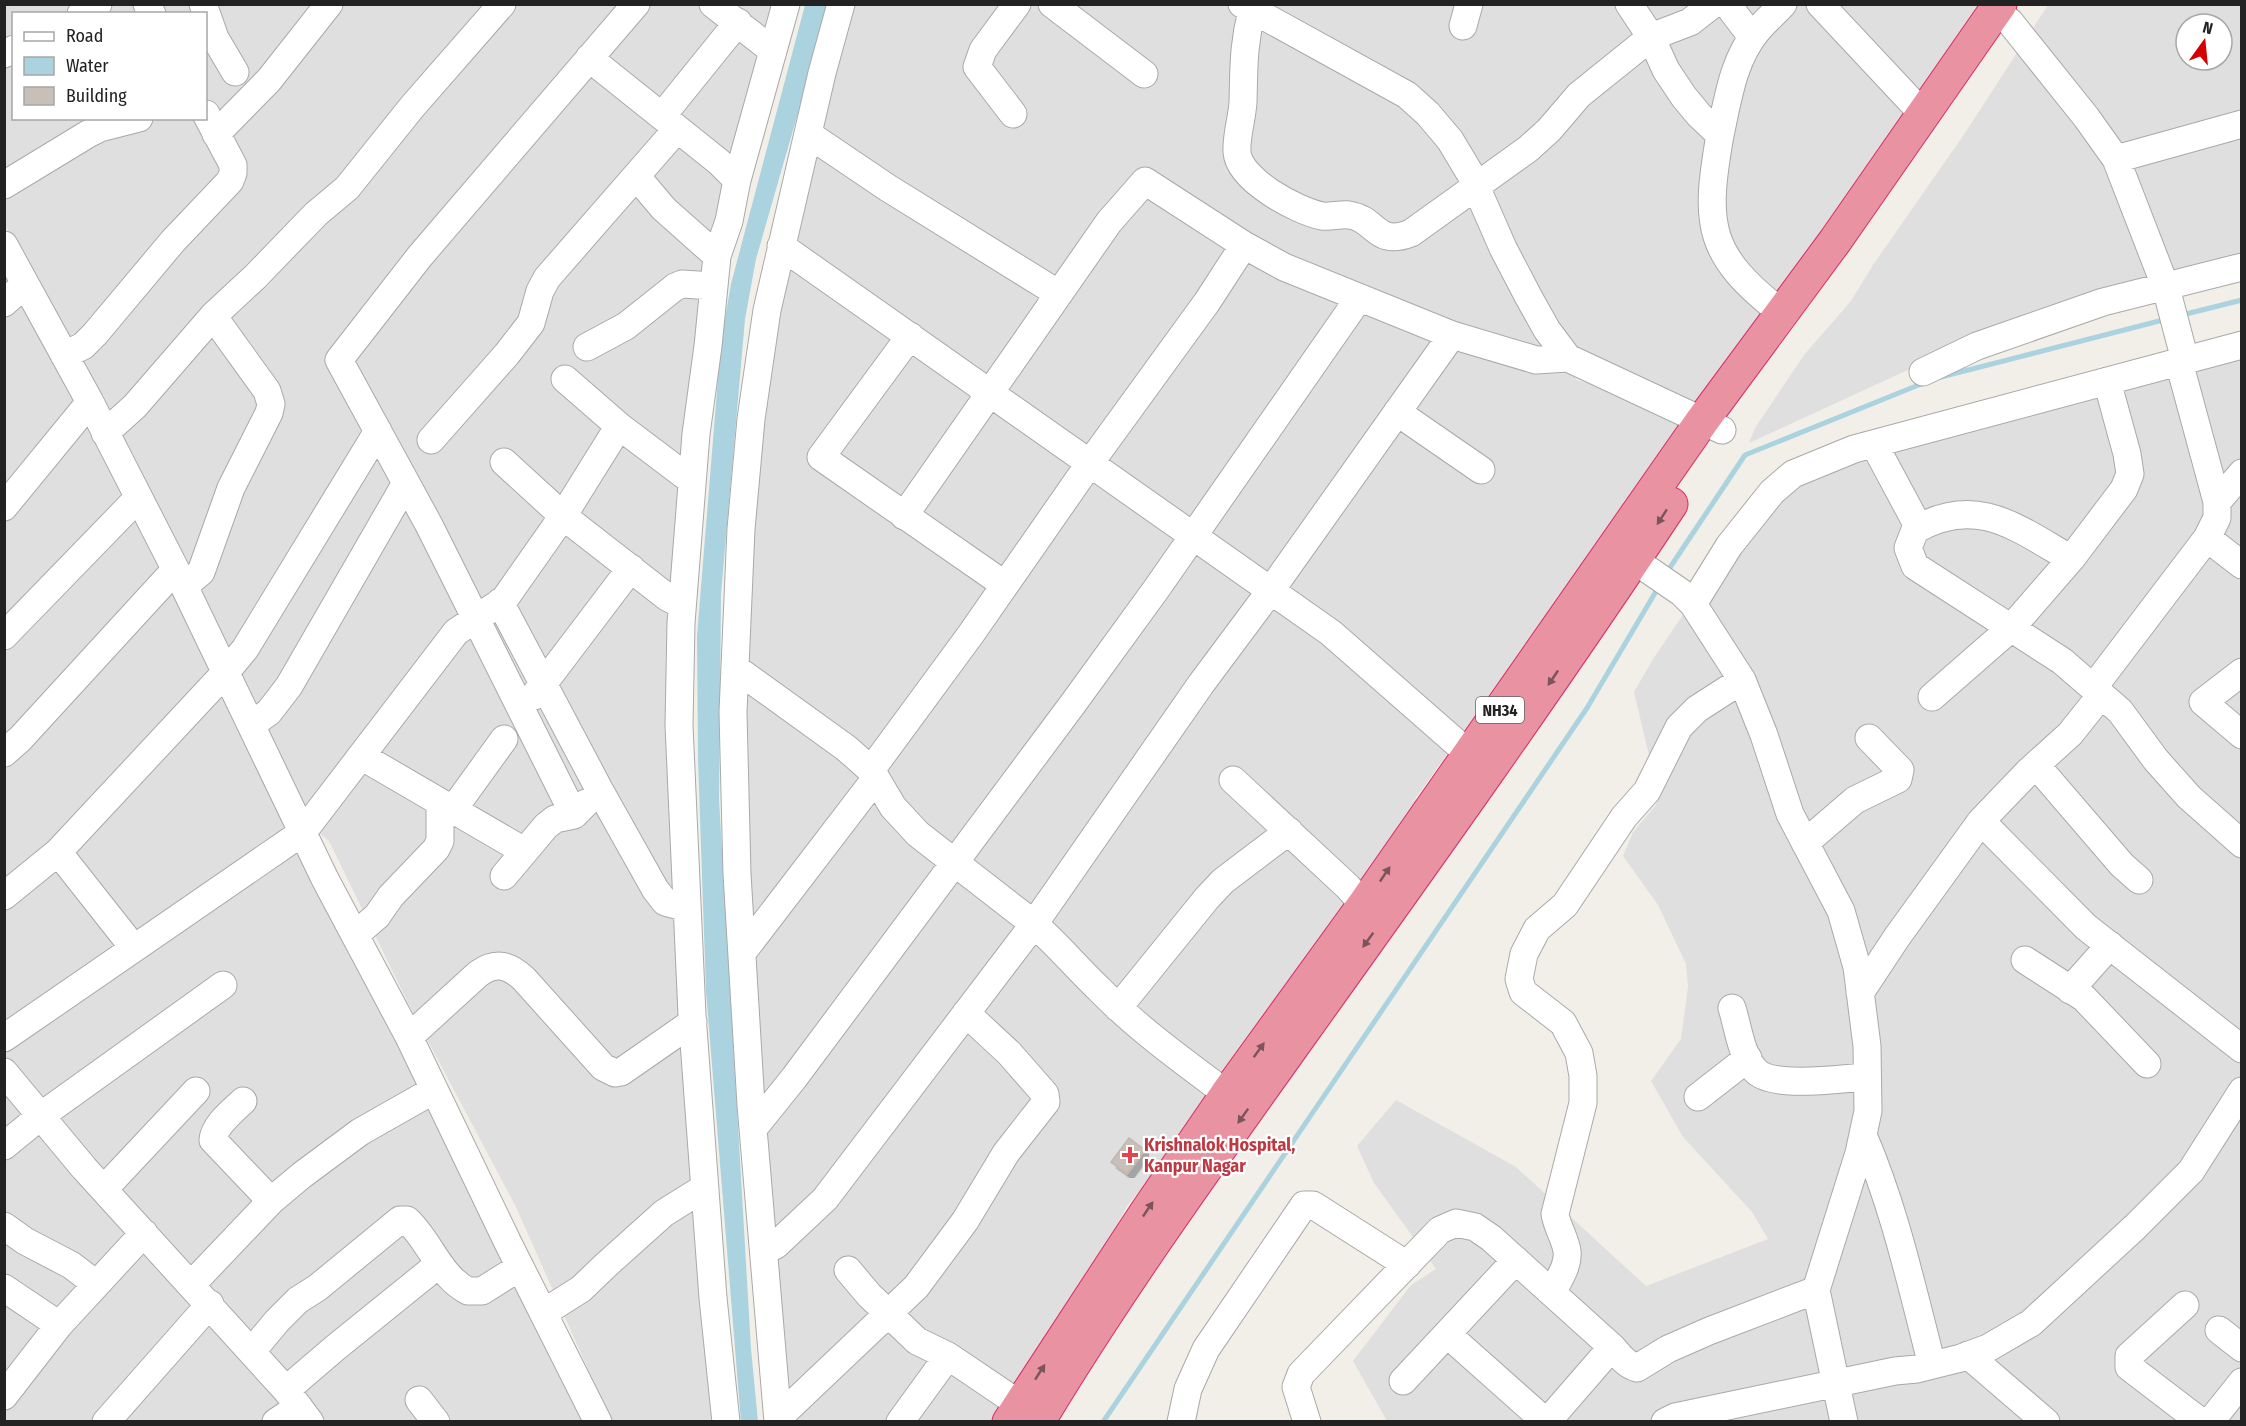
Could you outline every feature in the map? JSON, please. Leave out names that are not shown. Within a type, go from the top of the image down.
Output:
[{"type":"highway","name":"NH34","points":[[1022,1416],[1101,1318],[1712,425],[1783,314],[1924,115],[2007,10]]},
{"type":"highway","name":"NH34","points":[[1022,1416],[1145,1214],[1227,1094],[1364,905],[1480,761],[1643,567],[1712,425],[1876,218],[2007,10]]},
{"type":"street","points":[[84,12],[98,4]]},
{"type":"street","points":[[188,12],[202,4]]},
{"type":"street","points":[[105,433],[135,406],[213,316],[255,278],[316,214],[347,188],[412,107],[502,4]]},
{"type":"street","points":[[636,4],[420,256],[339,360],[477,618],[522,711],[587,801],[665,902],[687,909]]},
{"type":"street","points":[[713,4],[772,51]]},
{"type":"street","points":[[726,1422],[713,1298],[693,1022],[679,725],[682,605],[692,481],[717,256],[729,221],[737,180],[786,4]]},
{"type":"street","points":[[778,1420],[753,1129],[736,851],[733,712],[741,529],[750,419],[767,310],[841,4]]},
{"type":"street","points":[[1013,114],[977,67],[982,50],[1017,4]]},
{"type":"street","points":[[1052,4],[1144,74]]},
{"type":"street","points":[[1629,4],[1651,37],[1662,63],[1684,98],[1720,135]]},
{"type":"street","points":[[1712,425],[1568,358],[1547,330],[1528,296],[1475,186],[1450,140],[1428,114],[1407,95],[1247,8],[1243,105],[1237,153],[1244,171],[1252,180],[1304,210],[1322,216],[1355,217],[1388,237],[1395,238],[1411,232],[1475,186],[1539,140],[1579,95],[1651,37],[1687,13],[1713,4]]},
{"type":"street","points":[[1728,4],[1752,37]]},
{"type":"street","points":[[1783,314],[1763,298],[1726,258],[1714,232],[1712,184],[1720,135],[1734,75],[1752,37],[1784,4]]},
{"type":"street","points":[[1820,4],[1924,115]]},
{"type":"street","points":[[64,356],[83,346],[95,334],[173,241],[230,181],[233,165],[211,124],[269,80],[324,6]]},
{"type":"street","points":[[1860,993],[1981,821],[2070,734],[2097,692],[2207,538],[2217,518],[2217,502],[2167,291],[2116,159],[2007,10]]},
{"type":"street","points":[[207,17],[215,38],[235,72]]},
{"type":"street","points":[[431,440],[507,354],[531,323],[540,291],[547,278],[636,176],[738,22]]},
{"type":"street","points":[[589,58],[719,162],[737,180]]},
{"type":"street","points":[[4,185],[88,134],[100,128],[131,120]]},
{"type":"street","points":[[2116,159],[2241,124]]},
{"type":"street","points":[[808,134],[888,188],[1059,294]]},
{"type":"street","points":[[636,176],[664,209],[717,256]]},
{"type":"street","points":[[904,516],[1109,222],[1145,181],[1244,245],[1284,267],[1452,335],[1536,360],[1568,358]]},
{"type":"street","points":[[4,245],[90,402],[180,578],[303,832],[410,1037],[520,1267],[598,1422]]},
{"type":"street","points":[[742,953],[873,774],[1090,463],[1207,302],[1244,245]]},
{"type":"street","points":[[782,246],[1331,633],[1480,761]]},
{"type":"street","points":[[1923,372],[1977,346],[2103,302],[2167,291],[2241,267]]},
{"type":"street","points":[[4,303],[25,284]]},
{"type":"street","points":[[587,347],[626,326],[675,287],[682,284],[714,286]]},
{"type":"street","points":[[753,1129],[794,1078],[1079,696],[1194,536],[1359,298]]},
{"type":"street","points":[[4,753],[180,578],[201,572],[231,488],[269,413],[271,404],[267,391],[213,316]]},
{"type":"street","points":[[764,1251],[776,1245],[825,1199],[1034,924],[1201,684],[1271,590],[1452,335]]},
{"type":"street","points":[[910,336],[821,457],[1005,585]]},
{"type":"street","points":[[1687,598],[1779,486],[1793,474],[1854,449],[2107,381],[2183,358],[2241,345]]},
{"type":"street","points":[[565,379],[619,426],[692,481]]},
{"type":"street","points":[[1932,697],[2011,628],[2071,559],[2124,489],[2130,474],[2127,454],[2107,381]]},
{"type":"street","points":[[4,507],[90,402]]},
{"type":"street","points":[[1397,412],[1481,470]]},
{"type":"street","points":[[4,1038],[303,832],[456,632],[500,602],[563,516],[619,426]]},
{"type":"street","points":[[4,896],[58,852],[245,649],[378,431]]},
{"type":"street","points":[[1874,444],[1919,528]]},
{"type":"street","points":[[504,462],[563,516],[667,597],[682,605]]},
{"type":"street","points":[[2217,502],[2241,473]]},
{"type":"street","points":[[252,726],[269,712],[289,686],[406,483]]},
{"type":"street","points":[[4,636],[138,498]]},
{"type":"street","points":[[2071,559],[2012,526],[1989,516],[1971,513],[1929,522],[1911,537],[1908,548],[1916,566],[2062,662],[2120,711],[2156,760],[2189,797],[2241,844]]},
{"type":"street","points":[[2207,538],[2241,565]]},
{"type":"street","points":[[1643,567],[1687,598],[1742,680],[1764,735],[1790,813],[1841,911],[1857,967],[1867,1046],[1868,1111],[1863,1136],[1816,1290],[1845,1422]]},
{"type":"street","points":[[522,711],[631,568]]},
{"type":"street","points":[[500,602],[544,685],[587,801]]},
{"type":"street","points":[[735,669],[846,748],[873,774],[893,807],[918,834],[1034,924],[1146,1033],[1227,1094]]},
{"type":"street","points":[[2241,672],[2203,702],[2241,735]]},
{"type":"street","points":[[1552,1293],[1567,1259],[1567,1250],[1557,1226],[1555,1214],[1583,1103],[1584,1076],[1579,1053],[1563,1023],[1523,992],[1519,979],[1524,954],[1537,929],[1565,905],[1624,817],[1647,790],[1679,727],[1697,709],[1742,680]]},
{"type":"street","points":[[1805,843],[1855,800],[1900,776],[1900,770],[1869,738]]},
{"type":"street","points":[[355,935],[377,916],[391,896],[436,849],[440,842],[446,808],[504,739]]},
{"type":"street","points":[[361,756],[446,808],[524,851]]},
{"type":"street","points":[[2036,765],[2122,865],[2139,880]]},
{"type":"street","points":[[1233,780],[1364,905]]},
{"type":"street","points":[[504,876],[550,822],[587,801]]},
{"type":"street","points":[[1981,821],[2086,927],[2241,1049]]},
{"type":"street","points":[[1118,1008],[1223,881],[1288,831]]},
{"type":"street","points":[[58,852],[133,947]]},
{"type":"street","points":[[2070,990],[2110,945]]},
{"type":"street","points":[[2025,960],[2084,998],[2147,1064]]},
{"type":"street","points":[[410,1037],[478,974],[500,964],[524,979],[603,1067],[615,1073],[630,1067],[693,1022]]},
{"type":"street","points":[[4,1146],[42,1115],[224,985]]},
{"type":"street","points":[[1732,1008],[1748,1058],[1755,1071],[1761,1076],[1778,1081],[1867,1077]]},
{"type":"street","points":[[778,1420],[916,1287],[965,1221],[1006,1153],[1046,1102],[1045,1094],[1009,1053],[966,1014]]},
{"type":"street","points":[[1698,1097],[1748,1058]]},
{"type":"street","points":[[4,1072],[104,1189],[210,1304],[298,1406]]},
{"type":"street","points":[[192,1284],[272,1201],[360,1132],[434,1090]]},
{"type":"street","points":[[104,1189],[196,1091]]},
{"type":"street","points":[[1665,1422],[1675,1417],[1932,1365],[1988,1348],[2031,1323],[2135,1227],[2191,1171],[2241,1091]]},
{"type":"street","points":[[243,1101],[218,1128],[213,1140],[272,1201]]},
{"type":"street","points":[[1863,1136],[1875,1164],[1900,1240],[1932,1365]]},
{"type":"street","points":[[543,1312],[581,1289],[664,1213],[704,1188]]},
{"type":"street","points":[[1181,1422],[1188,1389],[1206,1349],[1304,1205],[1313,1205],[1407,1265]]},
{"type":"street","points":[[252,1351],[276,1321],[298,1300],[317,1288],[400,1220],[407,1220],[418,1230],[439,1264],[462,1288],[473,1292],[482,1291],[520,1267]]},
{"type":"street","points":[[1307,1422],[1296,1387],[1301,1374],[1440,1230],[1456,1223],[1475,1227],[1491,1238],[1630,1366],[1637,1368],[1668,1349],[1699,1335],[1816,1290]]},
{"type":"street","points":[[4,1226],[25,1241],[71,1265],[96,1284]]},
{"type":"street","points":[[4,1396],[59,1325],[144,1233]]},
{"type":"street","points":[[1403,1381],[1516,1260]]},
{"type":"street","points":[[276,1422],[298,1406],[335,1348],[439,1264]]},
{"type":"street","points":[[848,1270],[888,1314],[917,1341],[948,1356],[1022,1416]]},
{"type":"street","points":[[4,1288],[59,1325]]},
{"type":"street","points":[[106,1422],[210,1304]]},
{"type":"street","points":[[2185,1305],[2129,1356],[2129,1367],[2201,1422]]},
{"type":"street","points":[[1447,1334],[1547,1422],[1612,1347]]},
{"type":"street","points":[[1968,1355],[2046,1422]]},
{"type":"street","points":[[900,1422],[948,1356]]},
{"type":"street","points":[[2210,1422],[2241,1382]]},
{"type":"street","points":[[419,1400],[436,1422]]},
{"type":"shaded area","points":[[4,5],[781,5],[732,198],[683,507],[722,1421],[611,1421],[516,1207],[410,1007],[329,841],[302,819],[68,344],[5,225]]},
{"type":"shaded area","points":[[849,5],[1225,5],[1394,97],[1441,141],[1547,342],[1577,380],[1629,396],[1693,430],[1568,586],[1415,799],[1425,808],[1216,1100],[1127,1206],[1053,1344],[1003,1421],[784,1422],[757,1094],[740,639],[771,336]]},
{"type":"shaded area","points":[[1254,5],[1978,5],[1707,413],[1566,342],[1456,138]]},
{"type":"shaded area","points":[[2048,5],[2241,5],[2241,259],[1923,363],[1749,443],[1755,428],[1804,355],[1851,301],[1873,265],[1965,133]]},
{"type":"shaded area","points":[[4,259],[190,621],[589,1421],[5,1421]]},
{"type":"shaded area","points":[[2241,338],[2241,1421],[1387,1421],[1353,1361],[1411,1285],[1436,1269],[1374,1183],[1357,1146],[1396,1100],[1516,1167],[1646,1286],[1768,1239],[1752,1212],[1683,1137],[1651,1081],[1681,1039],[1688,987],[1686,964],[1658,905],[1623,856],[1633,832],[1656,805],[1658,794],[1634,692],[1653,659],[1781,471]]},
{"type":"water","points":[[805,5],[829,5],[756,259],[745,319],[721,594],[719,799],[751,1349],[758,1421],[741,1422],[706,991],[698,759],[697,636],[721,342],[731,284]]},
{"type":"building","points":[[1129,1138],[1145,1150],[1127,1174],[1111,1162]]},
{"type":"waterway","points":[[2182,315],[2242,300]]},
{"type":"waterway","points":[[1941,377],[2167,319]]},
{"type":"waterway","points":[[1667,572],[1745,455],[1926,382]]},
{"type":"waterway","points":[[1103,1422],[1587,708],[1658,588]]},
{"type":"place","name":"Krishnalok Hospital, Kanpur Nagar","points":[[1130,1155]]}]
